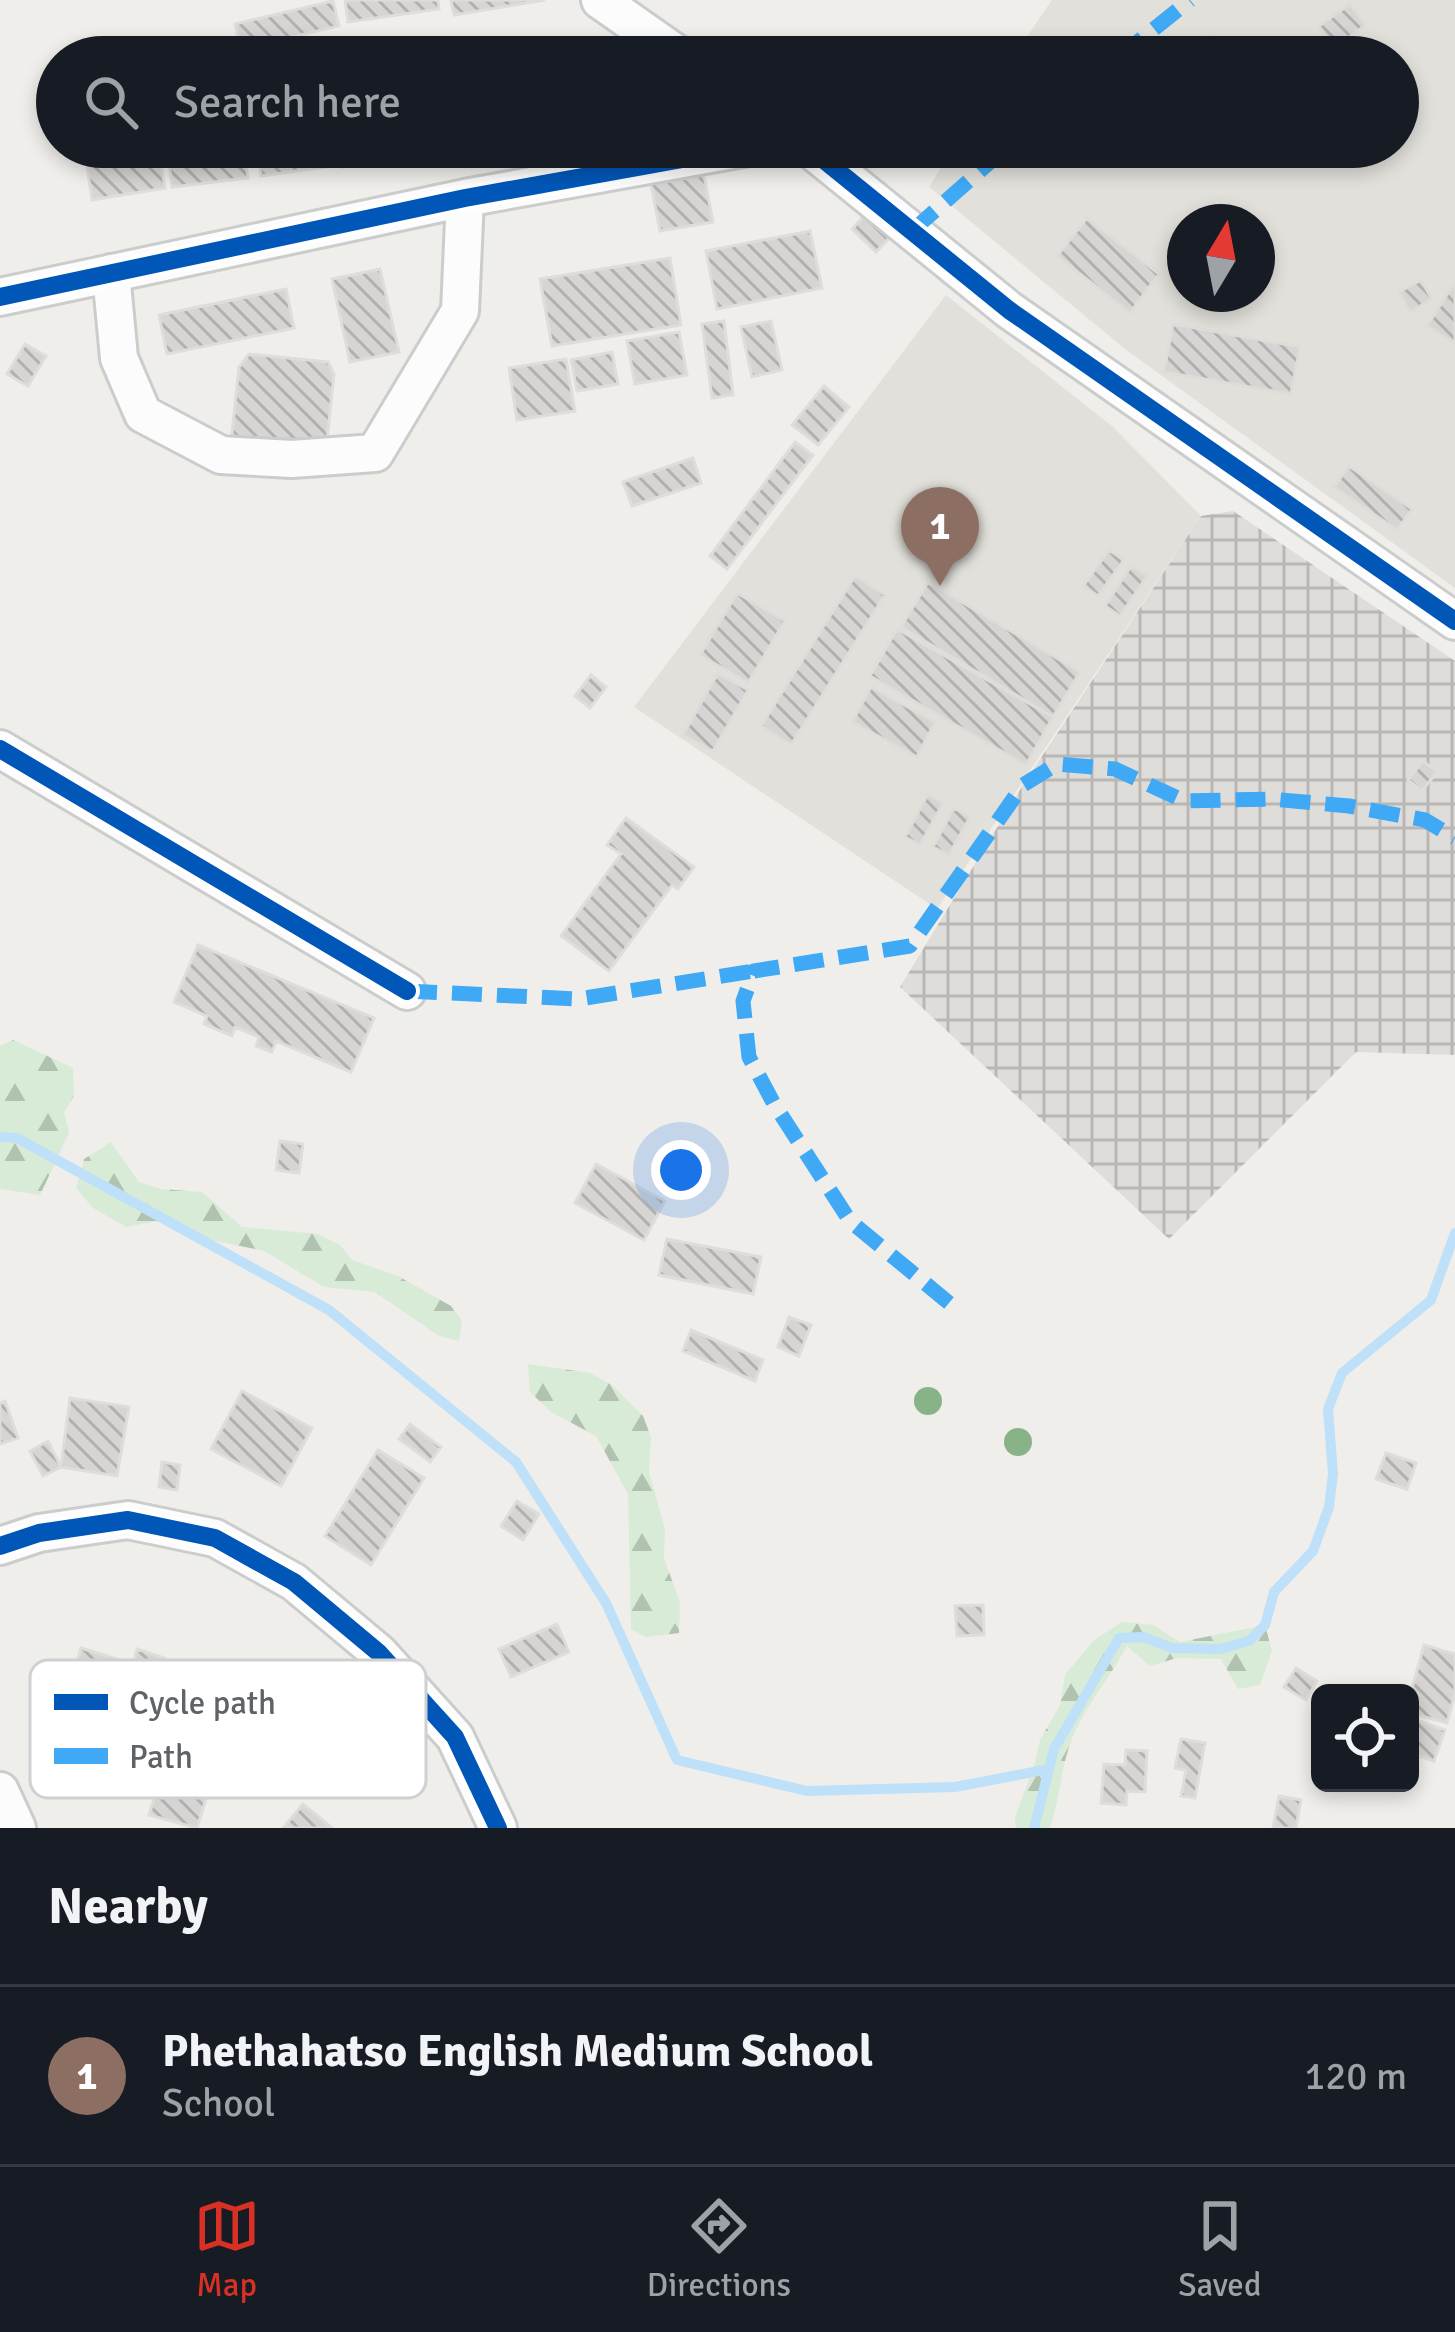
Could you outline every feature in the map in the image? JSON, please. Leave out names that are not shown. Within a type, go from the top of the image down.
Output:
[{"type":"street","points":[[600,0],[651,36]]},
{"type":"street","points":[[0,297],[465,198],[632,168]]},
{"type":"street","points":[[834,168],[1009,310],[1455,621]]},
{"type":"street","points":[[111,273],[119,358],[143,414],[221,454],[292,459],[375,453],[460,311],[465,198]]},
{"type":"street","points":[[0,749],[407,991]]},
{"type":"street","points":[[0,1546],[39,1533],[128,1520],[215,1538],[294,1582],[386,1660]]},
{"type":"street","points":[[426,1705],[455,1737],[498,1828]]},
{"type":"street","points":[[0,1791],[17,1828]]},
{"type":"shaded area","points":[[1052,0],[1455,0],[1455,588],[1125,349],[929,187],[941,168],[1419,168],[1419,36],[1027,36]]},
{"type":"shaded area","points":[[946,295],[1113,427],[1201,516],[937,909],[634,707]]},
{"type":"shaded area","points":[[1233,511],[1455,661],[1455,1055],[1356,1052],[1169,1239],[900,987],[1023,785],[1201,516]]},
{"type":"green space","points":[[13,1040],[73,1068],[74,1096],[64,1112],[69,1133],[40,1195],[0,1189],[0,1046]]},
{"type":"green space","points":[[111,1142],[139,1182],[202,1192],[242,1227],[318,1234],[340,1245],[352,1260],[398,1276],[451,1306],[462,1321],[459,1341],[439,1336],[375,1292],[324,1287],[264,1251],[211,1240],[158,1221],[126,1227],[93,1208],[76,1188],[84,1159]]},
{"type":"green space","points":[[528,1364],[590,1373],[612,1385],[643,1416],[651,1437],[649,1472],[665,1529],[664,1558],[680,1603],[679,1633],[646,1637],[631,1629],[628,1494],[596,1436],[551,1412],[530,1392]]},
{"type":"green space","points":[[1122,1622],[1153,1625],[1180,1642],[1265,1625],[1272,1651],[1260,1685],[1238,1689],[1221,1659],[1177,1658],[1150,1666],[1127,1646],[1073,1736],[1050,1828],[1016,1828],[1015,1817],[1040,1740],[1060,1705],[1065,1675],[1094,1640]]},
{"type":"building","points":[[345,0],[438,0],[439,9],[348,22]]},
{"type":"building","points":[[451,0],[545,0],[454,15]]},
{"type":"building","points":[[333,1],[339,26],[296,36],[238,36],[235,24]]},
{"type":"building","points":[[1350,4],[1366,25],[1351,36],[1326,36],[1319,26]]},
{"type":"building","points":[[87,168],[162,168],[165,188],[92,200]]},
{"type":"building","points":[[170,168],[247,168],[248,178],[172,187]]},
{"type":"building","points":[[260,168],[319,168],[261,176]]},
{"type":"building","points":[[704,175],[713,222],[660,231],[651,184]]},
{"type":"building","points":[[869,211],[893,234],[876,252],[852,229]]},
{"type":"building","points":[[1087,218],[1159,274],[1130,313],[1057,256]]},
{"type":"building","points":[[810,231],[822,288],[717,309],[706,251]]},
{"type":"building","points":[[670,258],[681,325],[552,346],[540,279]]},
{"type":"building","points":[[380,269],[399,352],[350,362],[332,279]]},
{"type":"building","points":[[1421,280],[1432,299],[1410,312],[1399,292]]},
{"type":"building","points":[[1455,282],[1455,344],[1427,326]]},
{"type":"building","points":[[286,289],[294,328],[167,354],[159,315]]},
{"type":"building","points":[[724,321],[733,395],[712,398],[702,324]]},
{"type":"building","points":[[771,321],[782,370],[752,377],[741,327]]},
{"type":"building","points":[[1173,324],[1300,347],[1291,394],[1164,372]]},
{"type":"building","points":[[679,332],[687,375],[635,384],[627,341]]},
{"type":"building","points":[[25,344],[46,356],[28,386],[7,374]]},
{"type":"building","points":[[612,352],[618,384],[577,391],[571,360]]},
{"type":"building","points":[[249,354],[328,362],[334,374],[327,440],[237,445],[232,433],[239,367]]},
{"type":"building","points":[[566,359],[575,411],[517,420],[509,368]]},
{"type":"building","points":[[824,386],[849,407],[818,445],[792,425]]},
{"type":"building","points":[[795,442],[813,455],[727,569],[710,556]]},
{"type":"building","points":[[693,458],[701,483],[632,506],[623,482]]},
{"type":"building","points":[[1349,466],[1412,509],[1397,530],[1334,487]]},
{"type":"building","points":[[1109,550],[1124,560],[1098,596],[1083,586]]},
{"type":"building","points":[[1131,566],[1147,576],[1120,616],[1105,606]]},
{"type":"building","points":[[855,576],[885,595],[791,745],[761,726]]},
{"type":"building","points":[[928,582],[1080,672],[1053,717],[901,627]]},
{"type":"building","points":[[737,593],[785,621],[748,683],[700,655]]},
{"type":"building","points":[[897,629],[1053,717],[1026,765],[870,676]]},
{"type":"building","points":[[718,673],[748,690],[713,751],[683,735]]},
{"type":"building","points":[[591,675],[606,687],[590,708],[575,696]]},
{"type":"building","points":[[871,687],[935,722],[917,757],[852,722]]},
{"type":"building","points":[[1423,761],[1437,772],[1422,791],[1408,780]]},
{"type":"building","points":[[928,794],[943,803],[920,845],[905,837]]},
{"type":"building","points":[[954,808],[970,817],[949,855],[933,847]]},
{"type":"building","points":[[626,818],[694,867],[678,889],[672,885],[609,971],[561,936],[621,854],[607,845]]},
{"type":"building","points":[[198,945],[374,1018],[351,1072],[276,1041],[272,1052],[256,1046],[259,1037],[235,1027],[232,1036],[204,1024],[207,1016],[174,1002]]},
{"type":"building","points":[[280,1141],[303,1144],[299,1173],[276,1170]]},
{"type":"building","points":[[596,1164],[665,1201],[644,1240],[575,1203]]},
{"type":"building","points":[[667,1239],[761,1257],[753,1294],[659,1275]]},
{"type":"building","points":[[789,1317],[811,1325],[799,1356],[778,1347]]},
{"type":"building","points":[[691,1330],[763,1360],[755,1381],[683,1351]]},
{"type":"building","points":[[242,1391],[312,1428],[281,1486],[211,1449]]},
{"type":"building","points":[[70,1398],[129,1407],[117,1476],[61,1467]]},
{"type":"building","points":[[5,1401],[18,1438],[0,1444],[0,1403]]},
{"type":"building","points":[[410,1424],[441,1447],[430,1462],[399,1439]]},
{"type":"building","points":[[48,1441],[61,1467],[43,1476],[30,1451]]},
{"type":"building","points":[[378,1450],[424,1478],[371,1565],[325,1536]]},
{"type":"building","points":[[1386,1453],[1416,1463],[1407,1489],[1376,1479]]},
{"type":"building","points":[[162,1462],[180,1465],[177,1490],[159,1487]]},
{"type":"building","points":[[517,1501],[539,1514],[523,1540],[501,1526]]},
{"type":"building","points":[[983,1605],[984,1635],[957,1636],[955,1606]]},
{"type":"building","points":[[557,1624],[569,1652],[511,1677],[499,1649]]},
{"type":"building","points":[[1424,1645],[1455,1654],[1455,1693],[1447,1723],[1419,1715],[1419,1684],[1413,1684]]},
{"type":"building","points":[[81,1648],[120,1660],[78,1660]]},
{"type":"building","points":[[137,1649],[163,1660],[134,1660]]},
{"type":"building","points":[[1296,1668],[1317,1681],[1311,1684],[1306,1700],[1284,1687]]},
{"type":"building","points":[[1419,1721],[1445,1730],[1434,1761],[1419,1756]]},
{"type":"building","points":[[1181,1739],[1205,1743],[1195,1798],[1181,1796],[1186,1770],[1175,1768]]},
{"type":"building","points":[[1126,1750],[1147,1751],[1145,1792],[1127,1791],[1126,1805],[1101,1803],[1104,1764],[1125,1765]]},
{"type":"building","points":[[1279,1796],[1301,1800],[1296,1828],[1273,1828]]},
{"type":"building","points":[[154,1798],[206,1798],[197,1828],[149,1815]]},
{"type":"building","points":[[303,1804],[332,1828],[283,1828]]},
{"type":"waterway","points":[[0,1137],[17,1138],[329,1310],[516,1462],[606,1603],[677,1760],[807,1791],[955,1787],[1049,1769]]},
{"type":"waterway","points":[[1034,1828],[1054,1749],[1119,1638],[1143,1637],[1172,1648],[1220,1649],[1249,1641],[1265,1625],[1274,1592],[1313,1551],[1329,1507],[1333,1474],[1328,1409],[1342,1373],[1431,1300],[1455,1233]]},
{"type":"marked path","points":[[1145,36],[1190,0]]},
{"type":"marked path","points":[[912,231],[983,168]]},
{"type":"marked path","points":[[949,1303],[850,1221],[774,1104],[749,1057],[743,1001],[754,971],[910,946],[1023,785],[1057,764],[1115,769],[1184,801],[1271,799],[1349,806],[1425,820],[1455,838]]},
{"type":"marked path","points":[[407,991],[579,999],[754,971]]},
{"type":"cycle path","points":[[0,297],[465,198],[632,168]]},
{"type":"cycle path","points":[[834,168],[1009,310],[1455,621]]},
{"type":"cycle path","points":[[0,749],[407,991]]},
{"type":"cycle path","points":[[0,1546],[39,1533],[128,1520],[215,1538],[294,1582],[385,1660]]},
{"type":"cycle path","points":[[426,1705],[455,1737],[498,1828]]},
{"type":"place","name":"Phethahatso English Medium School","points":[[940,586]]}]
